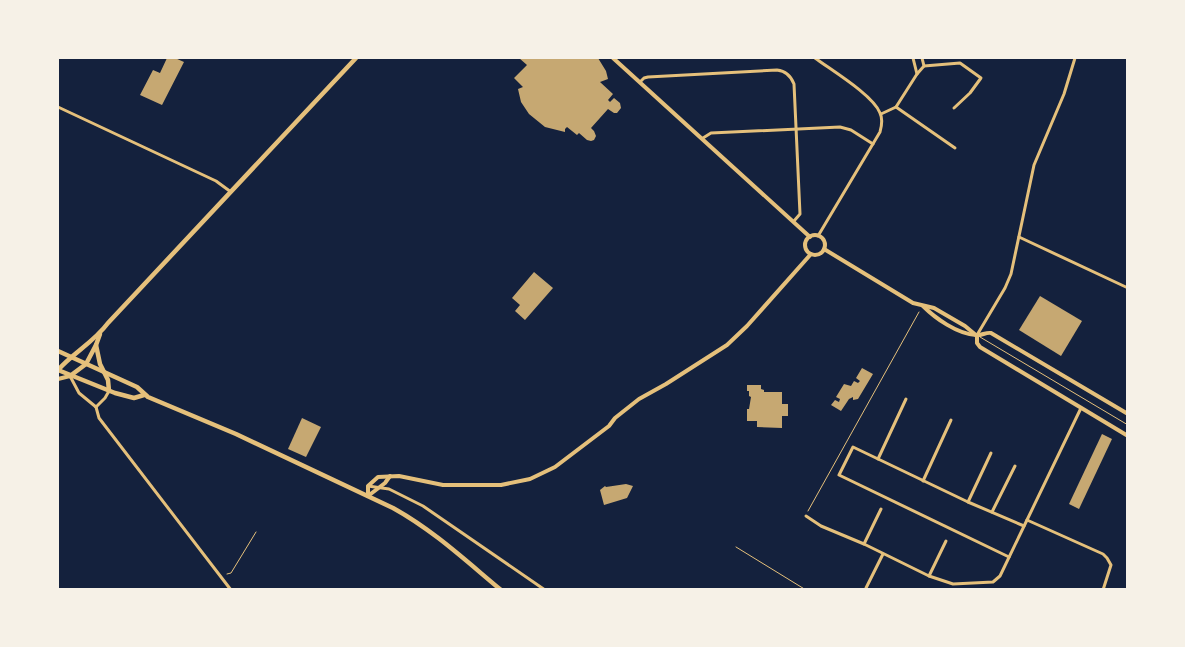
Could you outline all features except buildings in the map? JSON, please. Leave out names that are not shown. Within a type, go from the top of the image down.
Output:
[{"type":"main road","points":[[70,376],[86,364],[100,334],[108,323],[356,58]]},
{"type":"main road","points":[[100,334],[70,356],[58,370],[108,391],[134,398],[144,395]]},
{"type":"main road","points":[[96,346],[100,364],[108,380],[108,391]]},
{"type":"main road","points":[[58,351],[137,387],[144,395],[236,434],[397,510],[426,528],[501,590]]},
{"type":"street","points":[[613,58],[810,237]]},
{"type":"street","points":[[815,58],[871,100],[881,114],[882,121],[880,132],[818,236]]},
{"type":"street","points":[[914,58],[917,74]]},
{"type":"street","points":[[922,58],[924,66]]},
{"type":"street","points":[[1075,58],[1066,89],[1034,165],[1008,281],[977,336],[977,343],[980,347],[1128,436]]},
{"type":"street","points":[[881,114],[896,107],[924,66],[960,63],[981,78],[970,93],[954,108]]},
{"type":"street","points":[[640,82],[648,77],[782,71],[789,75],[794,84],[800,214],[794,221]]},
{"type":"street","points":[[58,106],[216,181],[231,192]]},
{"type":"street","points":[[896,107],[956,148]]},
{"type":"street","points":[[703,138],[711,134],[846,128],[872,144]]},
{"type":"street","points":[[818,236],[810,237],[806,240],[806,250],[811,254],[818,254],[824,249]]},
{"type":"street","points":[[818,236],[824,242],[824,249]]},
{"type":"street","points":[[1019,237],[1128,288]]},
{"type":"street","points":[[824,249],[913,303],[934,308],[965,326],[977,336]]},
{"type":"street","points":[[368,496],[368,486],[378,477],[407,477],[443,485],[501,485],[522,482],[546,472],[609,426],[615,418],[639,399],[727,345],[747,326],[811,254]]},
{"type":"street","points":[[923,306],[930,314],[961,332],[977,336],[991,332],[1128,414]]},
{"type":"street","points":[[58,379],[70,376],[79,393],[96,407],[99,418],[230,590]]},
{"type":"street","points":[[96,407],[105,398],[108,391]]},
{"type":"street","points":[[878,459],[906,399]]},
{"type":"street","points":[[806,516],[821,526],[864,544],[929,576],[953,584],[993,582],[1000,576],[1081,408]]},
{"type":"street","points":[[923,480],[951,420]]},
{"type":"street","points":[[1009,557],[839,475],[853,447],[968,502],[1024,526]]},
{"type":"street","points":[[968,502],[991,453]]},
{"type":"street","points":[[992,512],[1015,466]]},
{"type":"street","points":[[368,496],[390,476]]},
{"type":"street","points":[[368,486],[389,489],[439,516],[545,590]]},
{"type":"street","points":[[864,544],[881,509]]},
{"type":"street","points":[[1027,520],[1103,554],[1111,565],[1103,590]]},
{"type":"street","points":[[929,576],[946,540]]},
{"type":"street","points":[[866,588],[883,554]]},
{"type":"lane","points":[[977,336],[1128,425]]},
{"type":"path","points":[[806,516],[923,306]]},
{"type":"path","points":[[227,575],[231,573],[256,532]]},
{"type":"path","points":[[736,547],[806,590]]}]
